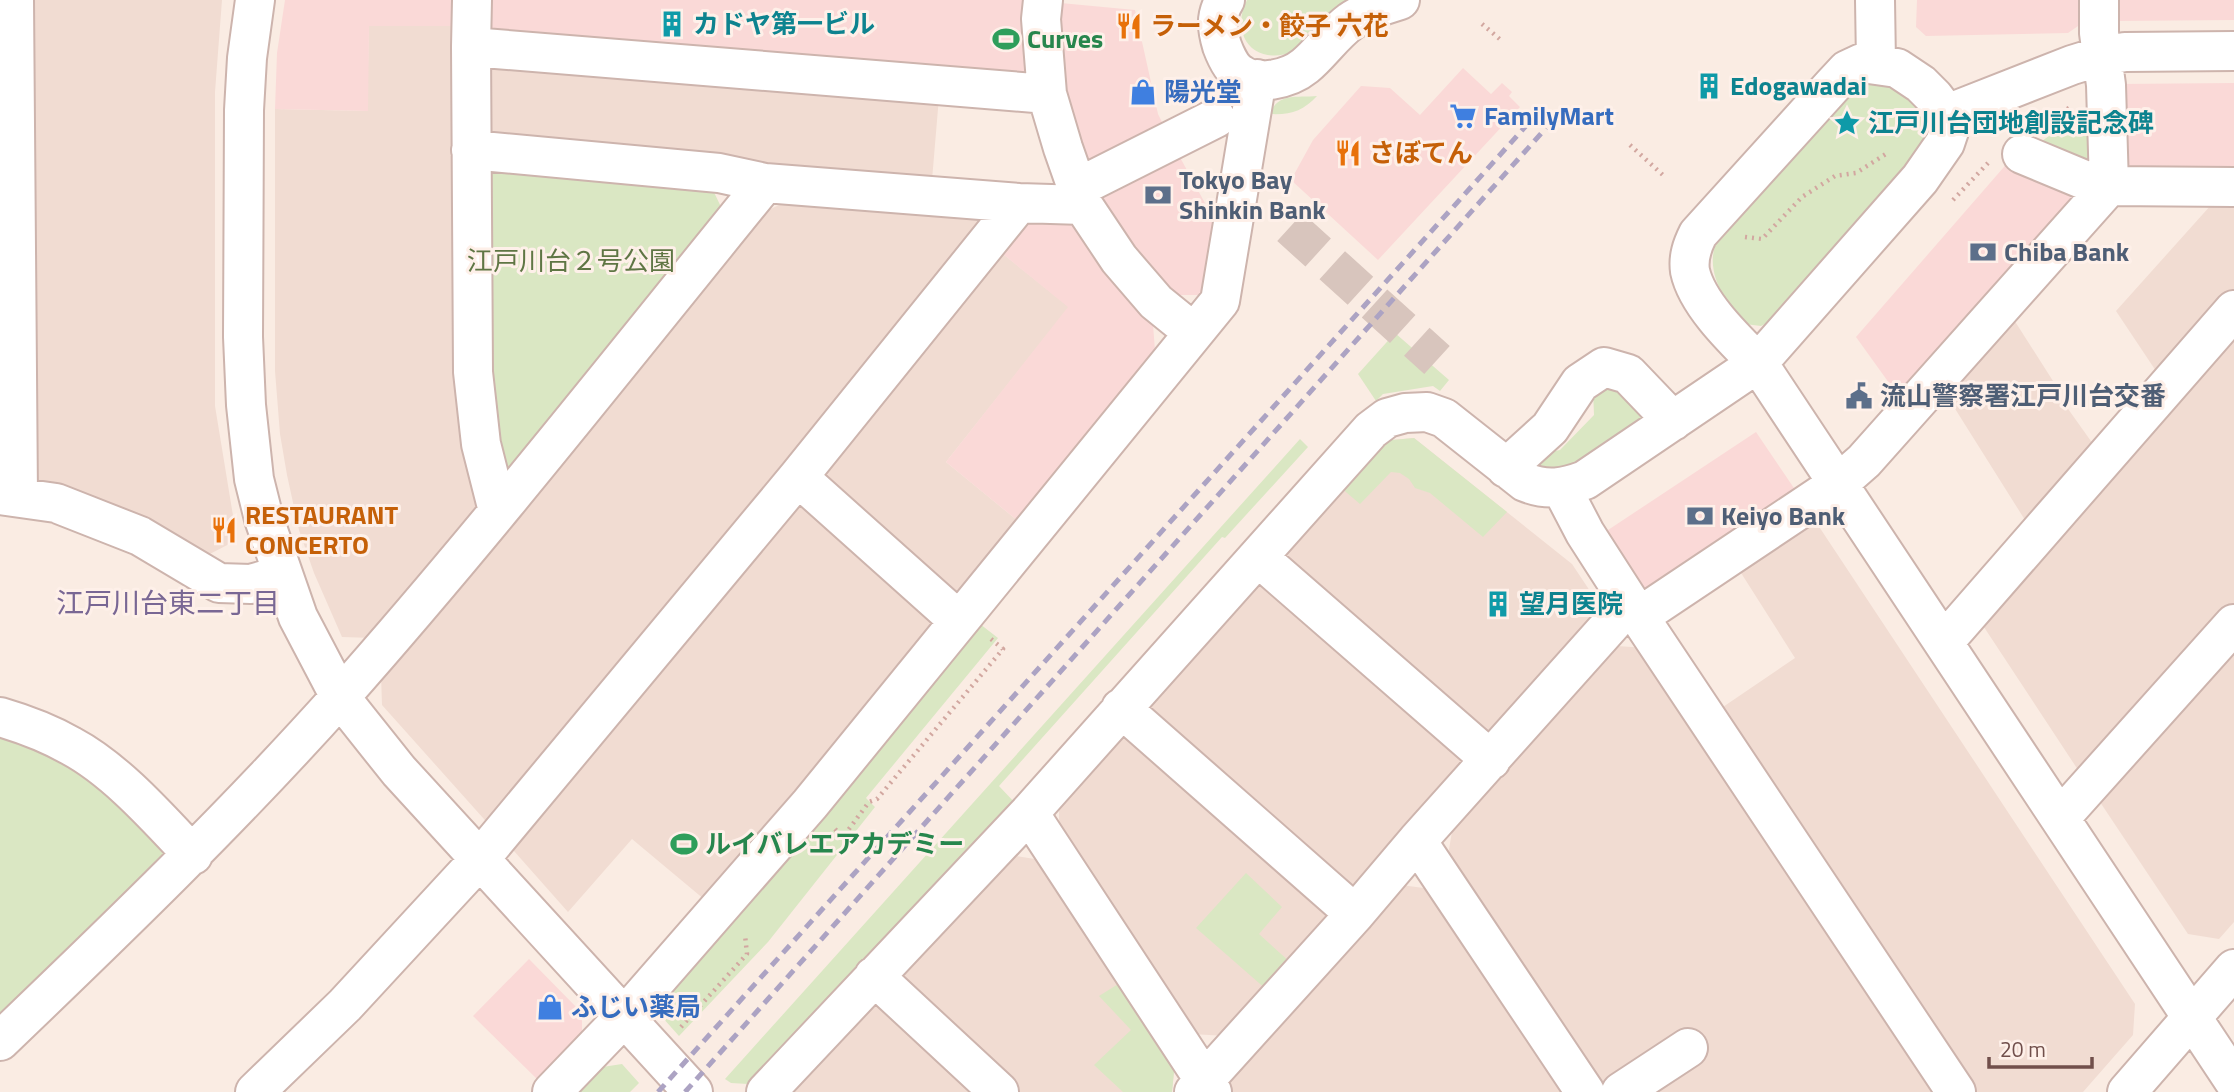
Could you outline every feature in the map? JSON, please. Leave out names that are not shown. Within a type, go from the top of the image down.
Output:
[{"type":"street","points":[[14,0],[9,496],[56,503],[140,536],[219,583],[251,584],[282,575]]},
{"type":"street","points":[[255,0],[247,58],[244,110],[243,337],[246,405],[254,479],[282,575],[298,617],[340,697],[399,771],[692,1092]]},
{"type":"street","points":[[472,0],[471,150],[475,408],[498,511]]},
{"type":"street","points":[[1043,0],[1042,41],[1047,94],[1080,197],[1119,259],[1156,302],[1193,332]]},
{"type":"street","points":[[1225,0],[1217,21],[1226,55],[1239,74],[1257,79],[1278,79],[1293,74],[1304,67],[1352,21],[1385,4],[1400,0]]},
{"type":"street","points":[[1875,0],[1877,63]]},
{"type":"street","points":[[1029,813],[1204,1088],[1417,841],[1635,609],[1839,483],[1864,460],[2109,186],[2106,85],[2101,56],[2099,0]]},
{"type":"street","points":[[471,47],[1047,94]]},
{"type":"street","points":[[1947,114],[2101,56],[2124,52],[2234,51]]},
{"type":"street","points":[[766,1092],[1029,813],[1371,430],[1387,418],[1405,413],[1427,412],[1444,418],[1506,468],[1536,486],[1562,489],[1586,481],[1758,363],[1936,159],[1945,143],[1950,128],[1947,114],[1921,84],[1897,68],[1877,63],[1862,63],[1840,78],[1698,234],[1690,250],[1690,270],[1712,312],[1758,363],[2234,1081]]},
{"type":"street","points":[[552,1092],[624,1017],[810,804],[1220,301],[1257,79]]},
{"type":"street","points":[[471,150],[719,173],[765,183],[1019,202],[1080,197],[1216,118]]},
{"type":"street","points":[[2022,154],[2087,181],[2109,186],[2234,187]]},
{"type":"street","points":[[0,1041],[193,855],[340,697],[498,511],[765,183]]},
{"type":"street","points":[[255,1092],[345,1005],[479,860],[798,477],[1019,202]]},
{"type":"street","points":[[1944,642],[2234,310]]},
{"type":"street","points":[[1506,468],[1550,428],[1580,383],[1604,367],[1628,374],[1673,421]]},
{"type":"street","points":[[798,477],[960,617]]},
{"type":"street","points":[[1562,489],[1585,533],[1956,1092]]},
{"type":"street","points":[[1258,557],[1491,760]]},
{"type":"street","points":[[2061,817],[2234,624]]},
{"type":"street","points":[[1121,708],[1355,914]]},
{"type":"street","points":[[0,717],[38,730],[73,747],[134,796],[193,855]]},
{"type":"street","points":[[1417,841],[1585,1092]]},
{"type":"street","points":[[2127,1092],[2234,969]]},
{"type":"street","points":[[874,976],[999,1092]]},
{"type":"street","points":[[1621,1092],[1688,1048]]},
{"type":"path","points":[[1482,24],[1502,41]]},
{"type":"path","points":[[1630,145],[1664,176]]},
{"type":"path","points":[[1737,236],[1762,239],[1802,197],[1835,176],[1856,173],[1889,152]]},
{"type":"path","points":[[832,826],[843,837],[869,802],[877,800],[1003,649],[960,617]]},
{"type":"path","points":[[653,1049],[680,1028],[747,954],[745,932]]},
{"type":"shaded area","points":[[28,0],[222,0],[215,92],[215,406],[237,540],[202,558],[36,486]]},
{"type":"shaded area","points":[[285,0],[462,0],[461,26],[369,26],[368,111],[275,109],[277,53]]},
{"type":"shaded area","points":[[483,0],[1028,0],[1032,49],[1025,85],[492,39]]},
{"type":"shaded area","points":[[1917,0],[2081,0],[2081,24],[2068,33],[1926,36],[1916,27]]},
{"type":"shaded area","points":[[2116,0],[2234,0],[2234,20],[2116,21]]},
{"type":"shaded area","points":[[1050,2],[1135,10],[1158,114],[1167,132],[1084,171],[1077,152]]},
{"type":"shaded area","points":[[369,25],[461,26],[480,510],[373,638],[342,637],[314,573],[299,530],[287,475],[280,434],[275,371],[275,109],[367,111]]},
{"type":"shaded area","points":[[494,59],[939,97],[932,180],[492,143],[482,69]]},
{"type":"shaded area","points":[[1463,68],[1491,94],[1502,83],[1512,92],[1509,96],[1520,107],[1378,260],[1291,180],[1313,140],[1361,86],[1390,88],[1420,115]]},
{"type":"shaded area","points":[[2234,83],[2234,176],[2129,177],[2117,164],[2118,84]]},
{"type":"shaded area","points":[[1176,150],[1206,205],[1220,198],[1204,295],[1171,295],[1138,261],[1094,190]]},
{"type":"shaded area","name":"Chiba Bank","points":[[2010,160],[2078,187],[2077,202],[1902,401],[1856,337]]},
{"type":"shaded area","points":[[2220,195],[2234,195],[2234,298],[2162,380],[2116,311]]},
{"type":"shaded area","points":[[792,199],[982,216],[988,230],[492,828],[382,705],[381,674],[762,213]]},
{"type":"shaded area","points":[[1030,219],[1077,223],[1153,324],[1155,351],[1018,521],[946,462],[1068,307],[998,250]]},
{"type":"shaded area","points":[[998,250],[1069,307],[946,462],[1018,521],[962,592],[944,593],[825,484],[821,468]]},
{"type":"shaded area","points":[[2009,312],[2053,381],[2051,385],[2098,451],[2030,528],[1942,388]]},
{"type":"shaded area","points":[[2234,328],[2234,610],[2084,779],[1978,618]]},
{"type":"shaded area","name":"Keiyo Bank","points":[[1756,432],[1800,497],[1659,592],[1643,589],[1605,532]]},
{"type":"shaded area","points":[[1414,438],[1572,564],[1592,594],[1591,628],[1495,735],[1479,738],[1285,564],[1285,550],[1381,441]]},
{"type":"shaded area","points":[[792,500],[812,501],[935,625],[705,900],[632,839],[568,912],[507,843]]},
{"type":"shaded area","points":[[1812,516],[2135,1004],[2133,1035],[2083,1092],[1976,1092],[1720,709],[1795,658],[1736,565]]},
{"type":"shaded area","points":[[1255,581],[1273,581],[1463,749],[1465,768],[1357,888],[1343,889],[1150,717],[1148,702]]},
{"type":"shaded area","points":[[2234,639],[2234,922],[2219,939],[2188,934],[2096,796]]},
{"type":"shaded area","points":[[1617,646],[1646,648],[1938,1092],[1604,1092],[1448,855],[1453,826]]},
{"type":"shaded area","points":[[1121,731],[1328,905],[1330,918],[1226,1036],[1192,1034],[1059,834],[1059,802]]},
{"type":"shaded area","points":[[1009,855],[1041,860],[1175,1062],[1172,1092],[1015,1092],[900,983],[899,972]]},
{"type":"shaded area","points":[[1401,885],[1431,889],[1566,1092],[1231,1092],[1230,1075]]},
{"type":"shaded area","points":[[529,959],[582,1013],[582,1036],[540,1082],[473,1016]]},
{"type":"shaded area","points":[[872,1000],[984,1092],[784,1092]]},
{"type":"green space","points":[[1247,0],[1357,0],[1299,48],[1285,54],[1271,55],[1252,48],[1244,37],[1241,18]]},
{"type":"green space","points":[[1866,82],[1888,84],[1902,92],[1920,113],[1928,136],[1917,155],[1767,323],[1761,326],[1745,324],[1725,298],[1716,278],[1713,267],[1715,246],[1857,87]]},
{"type":"green space","points":[[1317,96],[1296,111],[1270,114],[1273,107],[1283,99]]},
{"type":"green space","points":[[2095,102],[2096,158],[2087,166],[2034,147]]},
{"type":"green space","name":"江戸川台２号公園","points":[[493,162],[710,184],[723,211],[515,471],[497,469],[482,175]]},
{"type":"green space","points":[[1395,333],[1449,380],[1440,391],[1433,386],[1383,394],[1376,401],[1358,374]]},
{"type":"green space","points":[[1610,380],[1646,416],[1578,463],[1550,470],[1535,464],[1535,455],[1560,450],[1594,415],[1593,389]]},
{"type":"green space","points":[[1414,438],[1507,512],[1483,537],[1430,493],[1415,488],[1409,479],[1400,473],[1391,472],[1360,504],[1340,487],[1381,441]]},
{"type":"green space","points":[[1300,439],[1308,447],[1225,538],[1222,537],[999,786],[1016,804],[748,1084],[731,1083],[725,1079]]},
{"type":"green space","points":[[980,624],[998,638],[866,798],[875,807],[768,942],[679,1036],[662,1017],[658,1000]]},
{"type":"green space","points":[[0,733],[27,740],[100,782],[171,862],[0,1019]]},
{"type":"green space","points":[[1246,873],[1282,907],[1259,934],[1291,963],[1267,990],[1196,928]]},
{"type":"green space","points":[[1123,981],[1175,1062],[1172,1092],[1123,1092],[1094,1065],[1131,1030],[1099,996]]},
{"type":"green space","points":[[622,1064],[639,1083],[630,1092],[573,1092],[596,1068]]},
{"type":"tunnel","points":[[1290,227],[1437,360]]},
{"type":"railway","points":[[658,1092],[1534,117]]},
{"type":"railway","points":[[685,1092],[1546,128]]},
{"type":"place","name":"カドヤ第一ビル","points":[[672,24]]},
{"type":"place","name":"ラーメン・餃子 六花","points":[[1129,26]]},
{"type":"place","name":"Curves","points":[[1006,39]]},
{"type":"place","name":"Edogawadai","points":[[1709,86]]},
{"type":"place","name":"陽光堂","points":[[1143,92]]},
{"type":"place","name":"FamilyMart","points":[[1463,116]]},
{"type":"place","name":"江戸川台団地創設記念碑","points":[[1847,123]]},
{"type":"place","name":"さぼてん","points":[[1348,153]]},
{"type":"place","name":"Tokyo Bay Shinkin Bank","points":[[1158,195]]},
{"type":"place","name":"Chiba Bank","points":[[1983,252]]},
{"type":"place","name":"流山警察署江戸川台交番","points":[[1859,396]]},
{"type":"place","name":"Keiyo Bank","points":[[1700,516]]},
{"type":"place","name":"RESTAURANT CONCERTO","points":[[224,530]]},
{"type":"place","name":"望月医院","points":[[1498,604]]},
{"type":"place","name":"ルイバレエアカデミー","points":[[684,844]]},
{"type":"place","name":"ふじい薬局","points":[[550,1007]]},
{"type":"district","name":"江戸川台東二丁目","points":[[168,603]]}]
